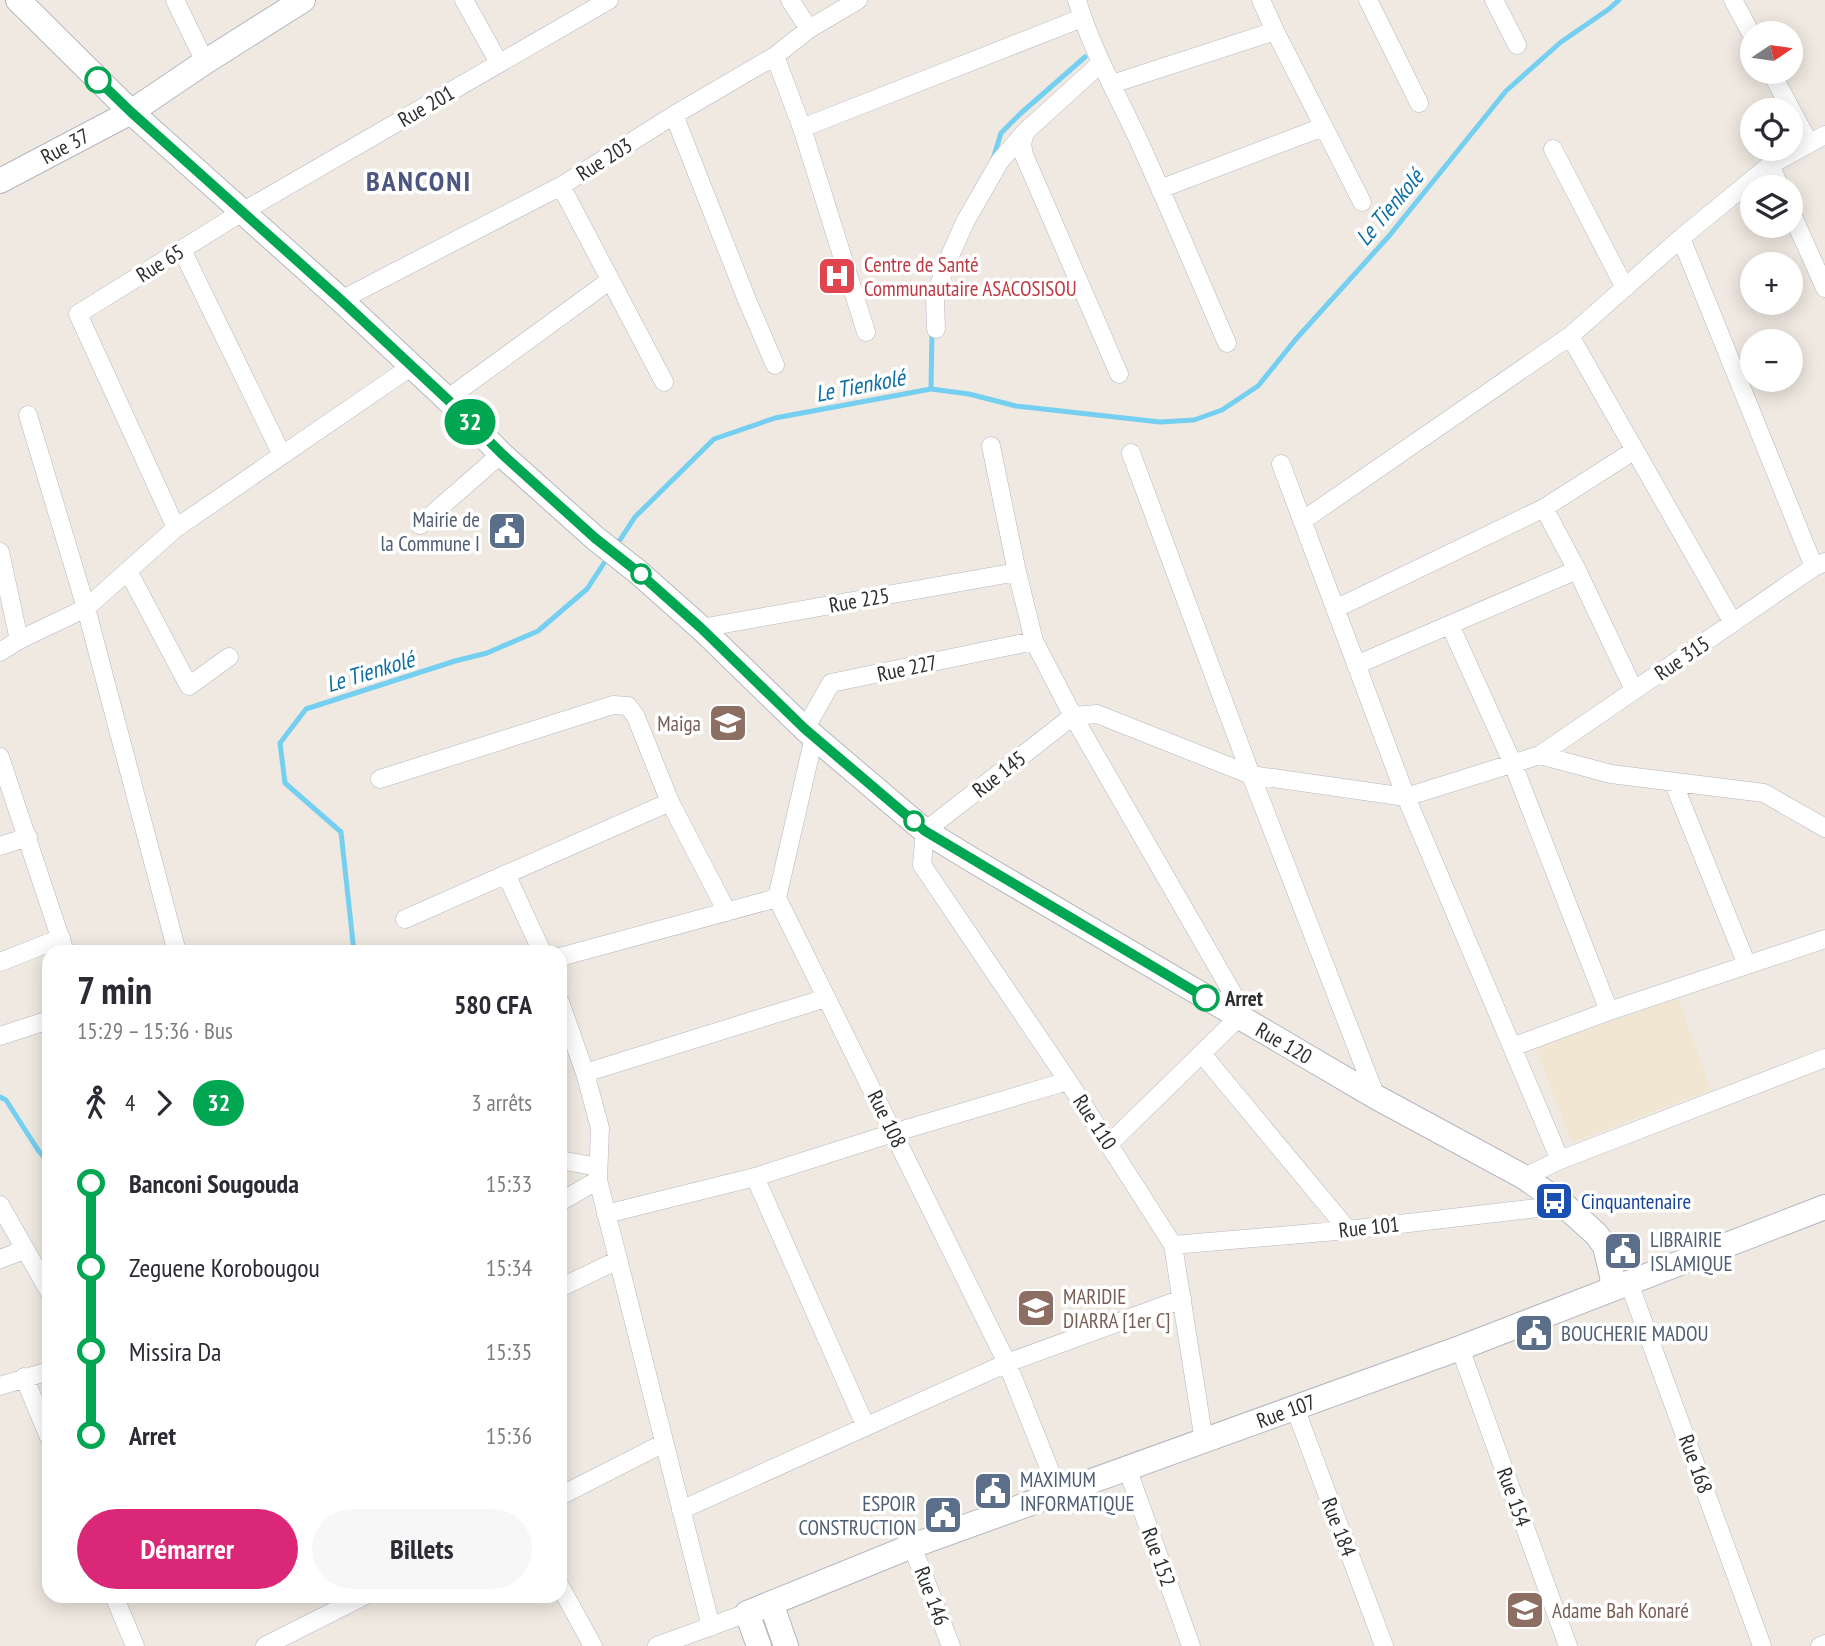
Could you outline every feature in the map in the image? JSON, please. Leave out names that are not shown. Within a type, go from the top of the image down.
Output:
[{"type":"main road","name":"Rue 120","points":[[18,0],[131,112],[341,300],[502,454],[701,628],[810,733],[925,831],[1376,1097],[1524,1177],[1572,1212],[1596,1234],[1605,1246],[1612,1276],[1621,1286]]},
{"type":"main road","name":"Rue 37","points":[[0,181],[131,112],[303,0]]},
{"type":"main road","name":"Rue 107","points":[[747,1613],[912,1546],[1460,1348],[1825,1207]]},
{"type":"main road","points":[[771,1603],[786,1646]]},
{"type":"main road","points":[[747,1613],[759,1646]]},
{"type":"street","points":[[175,0],[205,62]]},
{"type":"street","points":[[464,0],[499,63]]},
{"type":"street","points":[[790,0],[809,29]]},
{"type":"street","name":"Rue 203","points":[[341,300],[561,186],[775,56],[809,29],[858,0]]},
{"type":"street","points":[[1077,0],[1101,63],[1227,343]]},
{"type":"street","points":[[1261,0],[1362,202]]},
{"type":"street","points":[[1368,0],[1419,103]]},
{"type":"street","points":[[1494,0],[1517,45]]},
{"type":"street","points":[[1734,0],[1745,21]]},
{"type":"street","name":"Rue 201","points":[[242,212],[604,1]]},
{"type":"street","points":[[802,128],[1082,18]]},
{"type":"street","points":[[1112,84],[1275,32]]},
{"type":"street","points":[[775,56],[802,128],[866,332]]},
{"type":"street","points":[[936,329],[935,299],[945,267],[965,222],[1000,161],[1025,132],[1101,63]]},
{"type":"street","points":[[1302,520],[1570,335],[1770,165],[1817,139],[1779,84]]},
{"type":"street","points":[[674,115],[775,365]]},
{"type":"street","points":[[1160,189],[1323,127]]},
{"type":"street","points":[[1025,132],[1022,144],[1024,155],[1119,374]]},
{"type":"street","points":[[1553,149],[1625,288]]},
{"type":"street","points":[[1770,165],[1775,175]]},
{"type":"street","points":[[561,186],[664,382]]},
{"type":"street","name":"Rue 65","points":[[176,528],[78,314],[242,212]]},
{"type":"street","points":[[1681,238],[1819,565]]},
{"type":"street","points":[[1803,238],[1825,288]]},
{"type":"street","points":[[182,250],[282,455]]},
{"type":"street","points":[[447,399],[609,281]]},
{"type":"street","points":[[1570,335],[1733,623]]},
{"type":"street","points":[[0,652],[86,608],[176,528],[412,366]]},
{"type":"street","points":[[29,415],[86,608],[175,945]]},
{"type":"street","points":[[991,446],[1034,641],[1073,716],[1233,994],[1240,1017],[1109,1144]]},
{"type":"street","points":[[1335,609],[1544,508],[1635,450]]},
{"type":"street","points":[[1131,453],[1251,775],[1376,1097]]},
{"type":"street","points":[[420,525],[502,454]]},
{"type":"street","points":[[1281,464],[1406,797],[1560,1160]]},
{"type":"street","points":[[1544,508],[1634,690]]},
{"type":"street","points":[[0,552],[19,640]]},
{"type":"street","name":"Rue 315","points":[[1406,797],[1540,755],[1819,565]]},
{"type":"street","points":[[1356,665],[1577,570]]},
{"type":"street","points":[[128,571],[189,686],[229,657]]},
{"type":"street","name":"Rue 225","points":[[701,628],[1017,572]]},
{"type":"street","points":[[1450,625],[1513,764],[1609,1011]]},
{"type":"street","name":"Rue 227","points":[[810,733],[831,683],[1034,641]]},
{"type":"street","points":[[380,779],[614,705],[628,706],[636,717],[670,802],[727,912]]},
{"type":"street","points":[[1073,716],[1097,714],[1251,775],[1406,797]]},
{"type":"street","name":"Rue 145","points":[[925,831],[1073,716]]},
{"type":"street","points":[[567,955],[777,898],[810,733]]},
{"type":"street","points":[[1540,755],[1611,774],[1764,793],[1825,828]]},
{"type":"street","points":[[2,768],[63,945]]},
{"type":"street","points":[[1673,782],[1747,965]]},
{"type":"street","points":[[405,919],[670,802]]},
{"type":"street","name":"Rue 110","points":[[925,831],[922,865],[1068,1081],[1173,1245],[1204,1441]]},
{"type":"street","points":[[0,846],[28,837]]},
{"type":"street","points":[[506,874],[539,945]]},
{"type":"street","name":"Rue 108","points":[[777,898],[1007,1363],[1059,1493]]},
{"type":"street","points":[[1512,1046],[1825,939]]},
{"type":"street","points":[[0,962],[42,951]]},
{"type":"street","points":[[585,1073],[826,998]]},
{"type":"street","points":[[0,1036],[42,1022]]},
{"type":"street","points":[[567,1022],[600,1128],[598,1174],[711,1628]]},
{"type":"street","points":[[1202,1054],[1348,1230]]},
{"type":"street","points":[[1524,1177],[1560,1160],[1825,1058]]},
{"type":"street","points":[[607,1214],[755,1177],[1068,1081]]},
{"type":"street","points":[[567,1163],[598,1174]]},
{"type":"street","points":[[567,1197],[598,1174]]},
{"type":"street","points":[[755,1177],[866,1427]]},
{"type":"street","points":[[0,1205],[42,1280]]},
{"type":"street","name":"Rue 101","points":[[1173,1245],[1572,1212]]},
{"type":"street","points":[[0,1259],[24,1250]]},
{"type":"street","points":[[567,1285],[618,1261]]},
{"type":"street","name":"Rue 168","points":[[1621,1286],[1762,1646]]},
{"type":"street","points":[[681,1510],[1007,1363],[1182,1299]]},
{"type":"street","name":"Rue 154","points":[[1460,1348],[1568,1646]]},
{"type":"street","points":[[0,1386],[42,1373]]},
{"type":"street","points":[[24,1377],[42,1420]]},
{"type":"street","name":"Rue 184","points":[[1295,1408],[1384,1646]]},
{"type":"street","points":[[567,1492],[664,1443]]},
{"type":"street","name":"Rue 152","points":[[1127,1468],[1191,1646]]},
{"type":"street","name":"Rue 146","points":[[912,1546],[951,1646]]},
{"type":"street","points":[[567,1599],[593,1646]]},
{"type":"street","points":[[117,1603],[135,1646]]},
{"type":"street","points":[[265,1646],[350,1603]]},
{"type":"street","points":[[657,1646],[747,1613]]},
{"type":"street","points":[[1820,1646],[1825,1644]]},
{"type":"shaded area","points":[[1678,998],[1711,1090],[1572,1142],[1536,1048]]},
{"type":"waterway","name":"Le Tienkolé","points":[[616,546],[635,517],[714,439],[775,418],[931,389],[969,394],[1016,406],[1160,422],[1194,420],[1222,410],[1258,386],[1296,339],[1389,236],[1506,91],[1561,42],[1619,0]]},
{"type":"waterway","points":[[993,159],[1001,133],[1085,57]]},
{"type":"waterway","points":[[931,389],[932,332]]},
{"type":"waterway","name":"Le Tienkolé","points":[[353,945],[341,832],[285,783],[280,743],[306,709],[487,653],[538,631],[587,589],[608,557]]},
{"type":"waterway","name":"Le Tienkolé","points":[[0,1097],[6,1100],[42,1155]]},
{"type":"bus line","name":"32","points":[[98,80],[341,300],[502,454],[701,628],[805,729],[925,831],[1206,998]]},
{"type":"place","name":"Centre de Santé Communautaire ASACOSISOU","points":[[837,276]]},
{"type":"place","name":"Mairie de la Commune I","points":[[507,531]]},
{"type":"place","name":"Maiga","points":[[728,723]]},
{"type":"place","name":"Arret","points":[[1206,998]]},
{"type":"place","name":"Cinquantenaire","points":[[1554,1201]]},
{"type":"place","name":"LIBRAIRIE ISLAMIQUE","points":[[1623,1251]]},
{"type":"place","name":"MARIDIE DIARRA [1er C]","points":[[1036,1308]]},
{"type":"place","name":"BOUCHERIE MADOU","points":[[1534,1333]]},
{"type":"place","name":"MAXIMUM INFORMATIQUE","points":[[993,1491]]},
{"type":"place","name":"ESPOIR CONSTRUCTION","points":[[943,1515]]},
{"type":"place","name":"Adame Bah Konaré","points":[[1525,1610]]},
{"type":"district","name":"BANCONI","points":[[419,180]]}]
